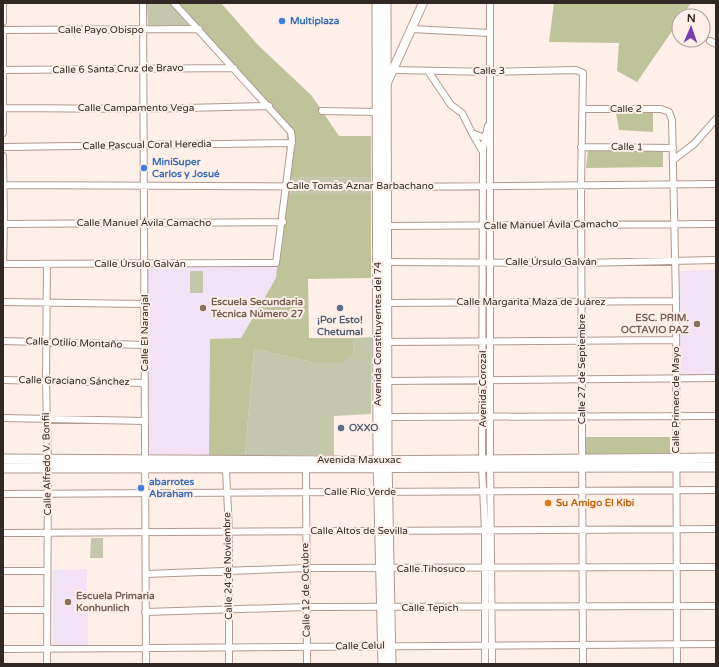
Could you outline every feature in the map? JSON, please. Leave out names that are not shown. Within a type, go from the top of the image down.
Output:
[{"type":"main road","name":"Avenida Constituyentes del 74","points":[[377,3],[377,112],[382,187],[387,226],[387,262],[382,283],[387,303],[382,342],[387,381],[383,417]]},
{"type":"main road","name":"Avenida Constituyentes del 74","points":[[382,664],[386,646],[383,492],[382,187],[386,85],[386,3]]},
{"type":"main road","name":"Avenida Maxuxac","points":[[3,468],[48,464],[145,465],[486,463],[582,458],[676,463],[716,467]]},
{"type":"main road","name":"Avenida Maxuxac","points":[[486,463],[582,468],[676,463],[716,458]]},
{"type":"main road","name":"Avenida Maxuxac","points":[[3,459],[48,464]]},
{"type":"main road","name":"Avenida Maxuxac","points":[[145,465],[226,469],[306,468],[383,464]]},
{"type":"main road","name":"Avenida Constituyentes del 74","points":[[386,646],[391,664]]},
{"type":"street","points":[[3,3],[3,22]]},
{"type":"street","name":"Calle El Naranjal","points":[[143,3],[145,69],[144,264],[146,664]]},
{"type":"street","points":[[174,3],[291,132],[292,143],[283,222]]},
{"type":"street","points":[[386,85],[423,3]]},
{"type":"street","name":"Avenida Corozal","points":[[486,463],[490,417],[491,341],[490,186],[488,139],[490,114],[490,3]]},
{"type":"street","name":"Calle Payo Obispo","points":[[3,30],[199,29]]},
{"type":"street","points":[[411,29],[490,33]]},
{"type":"street","points":[[3,34],[3,133]]},
{"type":"street","name":"Calle 6 Santa Cruz de Bravo","points":[[3,70],[234,68]]},
{"type":"street","name":"Calle 3","points":[[394,70],[490,72],[576,70],[583,73]]},
{"type":"street","points":[[428,71],[451,105],[462,113],[483,152]]},
{"type":"street","name":"Calle 27 de Septiembre","points":[[582,664],[581,147],[583,73]]},
{"type":"street","name":"Calle Campamento Vega","points":[[3,108],[145,109],[269,106]]},
{"type":"street","name":"Calle 2","points":[[583,109],[660,109],[669,112]]},
{"type":"street","points":[[322,111],[377,112]]},
{"type":"street","name":"Calle Primero de Mayo","points":[[669,112],[672,120],[673,224],[676,301],[677,664]]},
{"type":"street","points":[[673,160],[694,144],[716,119]]},
{"type":"street","points":[[472,133],[488,139]]},
{"type":"street","name":"Avenida Corozal","points":[[485,664],[485,530],[487,491],[483,417],[482,186],[483,152],[488,139]]},
{"type":"street","name":"Calle Pascual Coral Heredia","points":[[3,147],[292,143]]},
{"type":"street","name":"Calle 1","points":[[581,147],[673,148]]},
{"type":"street","points":[[3,156],[3,264]]},
{"type":"street","name":"Calle Tomás Aznar Barbachano","points":[[3,185],[382,187],[716,184]]},
{"type":"street","name":"Calle Manuel Ávila Camacho","points":[[4,224],[283,222]]},
{"type":"street","name":"Calle Úrsulo Galván","points":[[3,264],[276,263],[283,222]]},
{"type":"street","name":"Calle Manuel Ávila Camacho","points":[[387,226],[716,224]]},
{"type":"street","name":"Calle Úrsulo Galván","points":[[387,262],[582,263],[716,260]]},
{"type":"street","name":"Calle Alfredo V. Bonfil","points":[[47,264],[47,664]]},
{"type":"street","name":"Calle Margarita Maza de Juárez","points":[[387,303],[676,301]]},
{"type":"street","points":[[3,302],[145,304]]},
{"type":"street","points":[[382,342],[676,340]]},
{"type":"street","name":"Calle Otilio Montaño","points":[[3,341],[145,345]]},
{"type":"street","points":[[387,381],[716,378]]},
{"type":"street","name":"Calle Graciano Sánchez","points":[[3,380],[145,383]]},
{"type":"street","points":[[383,417],[716,416]]},
{"type":"street","points":[[3,418],[145,421]]},
{"type":"street","name":"Calle 12 de Octubre","points":[[306,468],[307,664]]},
{"type":"street","name":"Calle 24 de Noviembre","points":[[226,469],[229,532],[229,664]]},
{"type":"street","name":"Calle Río Verde","points":[[3,494],[145,492],[716,490]]},
{"type":"street","name":"Avenida Corozal","points":[[487,491],[492,530],[492,664]]},
{"type":"street","name":"Calle Altos de Sevilla","points":[[3,533],[716,529]]},
{"type":"street","name":"Calle Tihosuco","points":[[146,574],[306,568],[716,568]]},
{"type":"street","points":[[3,571],[47,571]]},
{"type":"street","name":"Calle Tepich","points":[[145,612],[307,608],[716,606]]},
{"type":"street","points":[[3,610],[47,610]]},
{"type":"street","name":"Calle Celul","points":[[3,649],[716,644]]},
{"type":"shaded area","points":[[278,265],[276,278],[241,338],[210,339],[209,455],[149,454],[148,267]]},
{"type":"shaded area","name":"ESC. PRIM. OCTAVIO PAZ","points":[[716,270],[716,377],[678,377],[679,271]]},
{"type":"shaded area","name":"Escuela Primaria Konhunlich","points":[[87,569],[87,594],[83,594],[83,610],[88,610],[88,646],[53,646],[53,570]]},
{"type":"green space","points":[[147,3],[174,3],[197,29],[148,26]]},
{"type":"green space","points":[[174,3],[221,3],[258,45],[312,96],[339,136],[371,136],[371,177],[286,178],[287,130]]},
{"type":"green space","points":[[554,3],[691,3],[688,8],[671,8],[671,33],[637,82],[617,71],[619,43],[549,42]]},
{"type":"green space","points":[[616,113],[653,113],[653,132],[619,130]]},
{"type":"green space","points":[[588,151],[663,151],[663,167],[586,168]]},
{"type":"green space","points":[[371,177],[371,194],[285,194],[286,178]]},
{"type":"green space","points":[[285,194],[371,194],[371,278],[308,279],[309,338],[354,338],[353,353],[341,363],[312,362],[254,349],[245,455],[209,455],[210,339],[241,338],[276,278]]},
{"type":"green space","points":[[190,271],[203,271],[203,293],[190,293]]},
{"type":"green space","points":[[372,337],[371,414],[334,416],[334,455],[245,455],[254,349],[312,362],[353,353],[354,338]]},
{"type":"green space","points":[[586,437],[670,437],[670,453],[586,454]]},
{"type":"green space","points":[[91,538],[103,538],[103,558],[90,558]]},
{"type":"place","name":"Multiplaza","points":[[282,21]]},
{"type":"place","name":"MiniSuper Carlos y Josué","points":[[144,168]]},
{"type":"place","name":"Escuela Secundaria Técnica Número 27","points":[[203,308]]},
{"type":"place","name":"¡Por Esto! Chetumal","points":[[340,308]]},
{"type":"place","name":"ESC. PRIM. OCTAVIO PAZ","points":[[697,324]]},
{"type":"place","name":"OXXO","points":[[341,428]]},
{"type":"place","name":"abarrotes Abraham","points":[[141,488]]},
{"type":"place","name":"Su Amigo El Kibi","points":[[548,503]]},
{"type":"place","name":"Escuela Primaria Konhunlich","points":[[68,602]]}]
